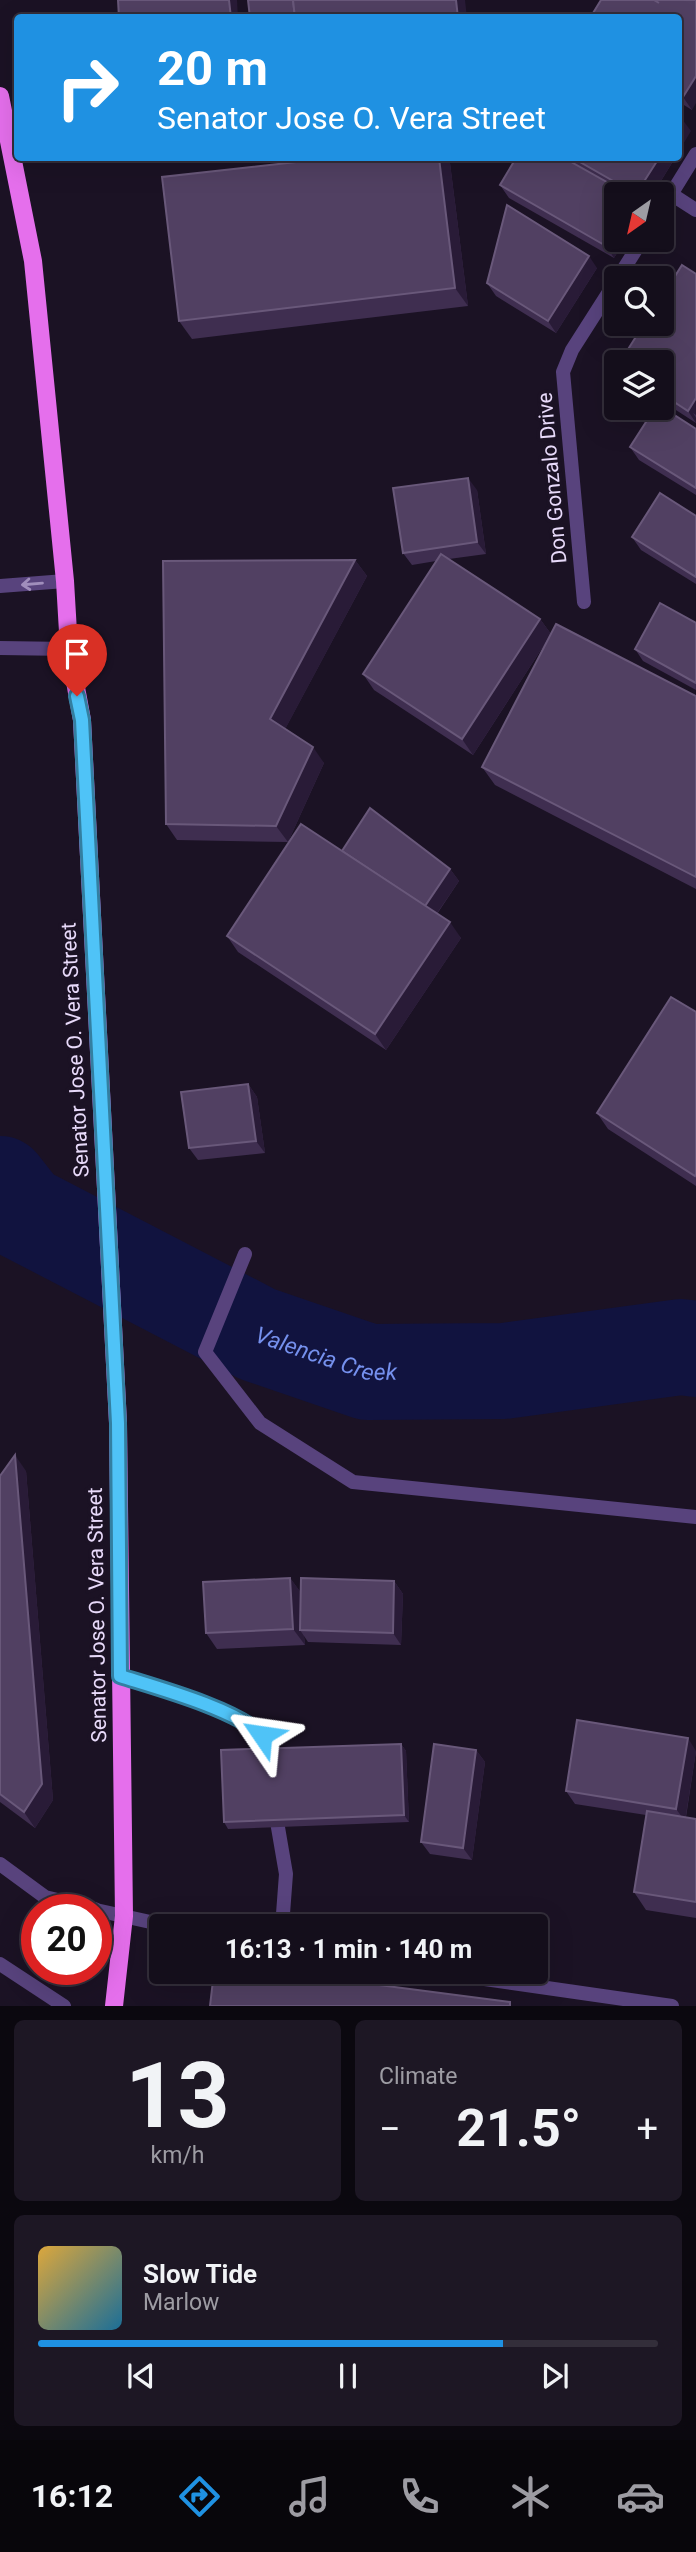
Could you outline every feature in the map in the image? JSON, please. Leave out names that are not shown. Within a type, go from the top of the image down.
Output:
[{"type":"main road","name":"Senator Jose O. Vera Street","points":[[0,96],[33,261],[65,581],[69,649],[82,720],[118,1423],[124,1916],[114,2006]]},
{"type":"street","points":[[674,189],[696,154]]},
{"type":"street","points":[[674,196],[696,210]]},
{"type":"street","name":"Don Gonzalo Drive","points":[[584,602],[564,372],[572,350],[604,300]]},
{"type":"street","points":[[0,586],[65,581]]},
{"type":"street","points":[[0,648],[69,649]]},
{"type":"street","points":[[245,1254],[205,1352],[260,1423],[353,1482],[696,1517]]},
{"type":"street","points":[[120,1676],[178,1695],[252,1725],[262,1735],[286,1874],[283,1914]]},
{"type":"street","points":[[0,1864],[41,1894]]},
{"type":"street","points":[[112,1913],[149,1922]]},
{"type":"street","points":[[0,1964],[64,2006]]},
{"type":"street","points":[[519,1984],[672,2006]]},
{"type":"building","points":[[118,0],[229,0],[231,14],[119,14]]},
{"type":"building","points":[[248,0],[293,0],[295,14],[250,14]]},
{"type":"building","points":[[293,0],[456,0],[458,14],[295,14]]},
{"type":"building","points":[[601,0],[696,0],[696,76],[683,97],[682,14],[592,14]]},
{"type":"building","points":[[305,161],[439,161],[455,288],[179,321],[162,177]]},
{"type":"building","points":[[514,161],[569,161],[607,182],[604,182],[604,245],[500,185]]},
{"type":"building","points":[[578,161],[657,161],[644,182],[615,182]]},
{"type":"building","points":[[507,205],[589,256],[548,321],[487,283]]},
{"type":"building","points":[[682,265],[696,274],[696,398],[688,411],[674,402],[674,350],[628,350],[636,336],[674,336],[674,278]]},
{"type":"building","points":[[674,415],[696,429],[696,488],[630,447],[647,420],[674,420]]},
{"type":"building","points":[[468,478],[477,542],[403,553],[393,488]]},
{"type":"building","points":[[660,493],[696,516],[696,577],[632,537]]},
{"type":"building","points":[[441,554],[540,619],[462,739],[363,674]]},
{"type":"building","points":[[355,560],[270,719],[313,747],[276,826],[166,824],[163,561]]},
{"type":"building","points":[[660,603],[696,623],[696,683],[635,649]]},
{"type":"building","points":[[556,624],[696,696],[696,877],[482,767]]},
{"type":"building","points":[[370,808],[450,869],[425,906],[342,851]]},
{"type":"building","points":[[301,824],[450,922],[375,1034],[227,936]]},
{"type":"building","points":[[671,997],[696,1012],[695,1176],[597,1113]]},
{"type":"building","points":[[248,1084],[256,1141],[189,1148],[181,1092]]},
{"type":"building","points":[[15,1455],[42,1784],[24,1812],[0,1794],[0,1476]]},
{"type":"building","points":[[290,1578],[293,1629],[206,1633],[203,1582]]},
{"type":"building","points":[[301,1578],[394,1581],[393,1633],[300,1630]]},
{"type":"building","points":[[577,1720],[688,1738],[676,1809],[566,1791]]},
{"type":"building","points":[[401,1744],[404,1815],[224,1822],[221,1750]]},
{"type":"building","points":[[434,1744],[476,1750],[463,1848],[421,1842]]},
{"type":"building","points":[[647,1811],[696,1819],[696,1902],[634,1892]]},
{"type":"building","points":[[213,1984],[371,1984],[510,2002],[510,2006],[210,2006]]},
{"type":"waterway","name":"Valencia Creek","points":[[0,1184],[22,1212],[257,1334],[368,1372],[504,1371],[681,1347],[696,1349]]},
{"type":"route","points":[[77,696],[82,720],[118,1423],[120,1676],[203,1704],[252,1725],[262,1735]]}]
